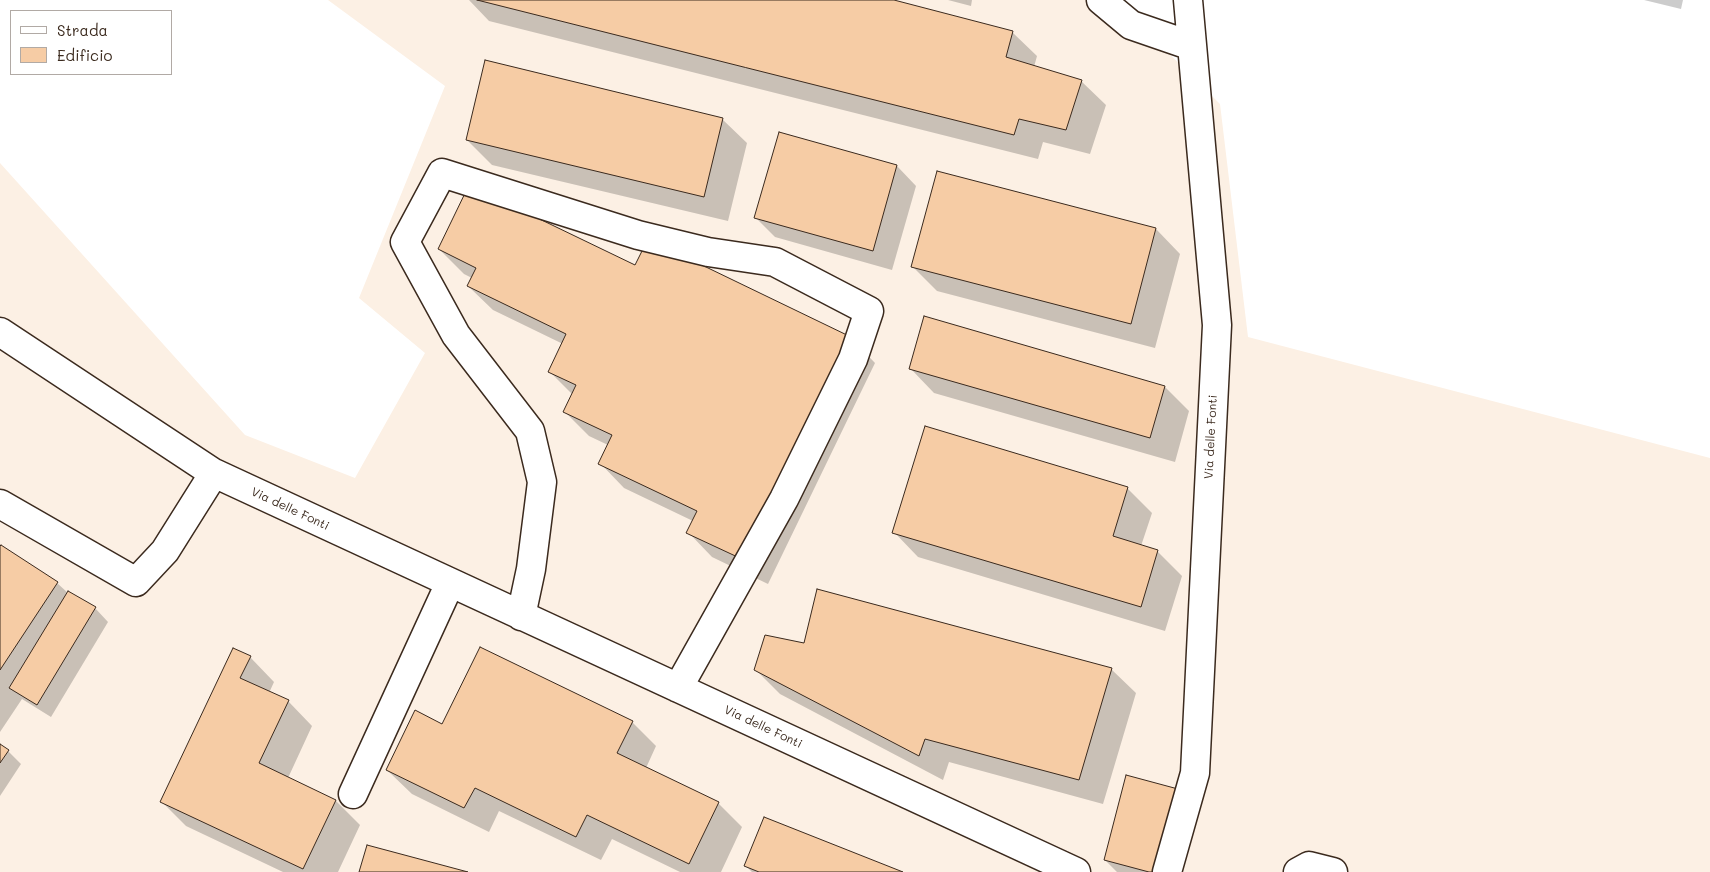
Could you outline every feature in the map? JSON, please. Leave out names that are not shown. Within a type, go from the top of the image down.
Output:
[{"type":"street","points":[[1101,0],[1131,25],[1192,46]]},
{"type":"street","name":"Via delle Fonti","points":[[1167,872],[1195,773],[1217,325],[1188,0]]},
{"type":"street","points":[[521,616],[531,569],[542,482],[530,431],[456,335],[405,242],[442,173],[638,235],[708,252],[775,262],[869,311],[853,358],[784,499],[678,688]]},
{"type":"street","name":"Via delle Fonti","points":[[0,332],[216,474],[1076,872]]},
{"type":"street","points":[[0,504],[136,582],[165,551],[214,473],[216,474]]},
{"type":"street","points":[[353,794],[450,583]]},
{"type":"street","points":[[1298,872],[1309,866],[1333,872]]},
{"type":"shaded area","points":[[328,0],[1115,0],[1220,104],[1248,337],[1710,458],[1710,872],[0,872],[0,163],[245,435],[355,478],[425,353],[359,298],[445,86]]},
{"type":"building","points":[[477,0],[894,0],[1013,31],[1006,57],[1082,80],[1066,130],[1019,119],[1014,135]]},
{"type":"building","points":[[485,60],[723,118],[704,197],[466,140]]},
{"type":"building","points":[[779,132],[897,165],[873,251],[754,218]]},
{"type":"building","points":[[937,171],[1156,228],[1131,324],[911,267]]},
{"type":"building","points":[[469,185],[635,265],[648,239],[851,337],[744,560],[686,533],[697,511],[598,464],[612,435],[563,412],[576,385],[548,372],[566,334],[467,286],[476,268],[438,249]]},
{"type":"building","points":[[924,316],[1165,386],[1150,438],[909,369]]},
{"type":"building","points":[[925,426],[1128,487],[1113,536],[1158,550],[1141,607],[892,533]]},
{"type":"building","points":[[0,546],[58,582],[0,670]]},
{"type":"building","points":[[817,589],[1112,668],[1079,780],[925,739],[919,756],[754,670],[765,635],[804,643]]},
{"type":"building","points":[[68,591],[96,607],[37,705],[9,688]]},
{"type":"building","points":[[480,647],[633,721],[617,753],[719,802],[689,864],[587,815],[576,837],[475,788],[464,808],[386,770],[415,710],[442,724]]},
{"type":"building","points":[[233,648],[251,656],[240,678],[289,700],[259,763],[336,800],[303,869],[160,802]]},
{"type":"building","points":[[0,744],[9,750],[0,763]]},
{"type":"building","points":[[1126,775],[1178,789],[1156,872],[1149,872],[1104,860]]},
{"type":"building","points":[[764,817],[903,872],[759,872],[744,866]]},
{"type":"building","points":[[367,845],[468,872],[359,872]]}]
